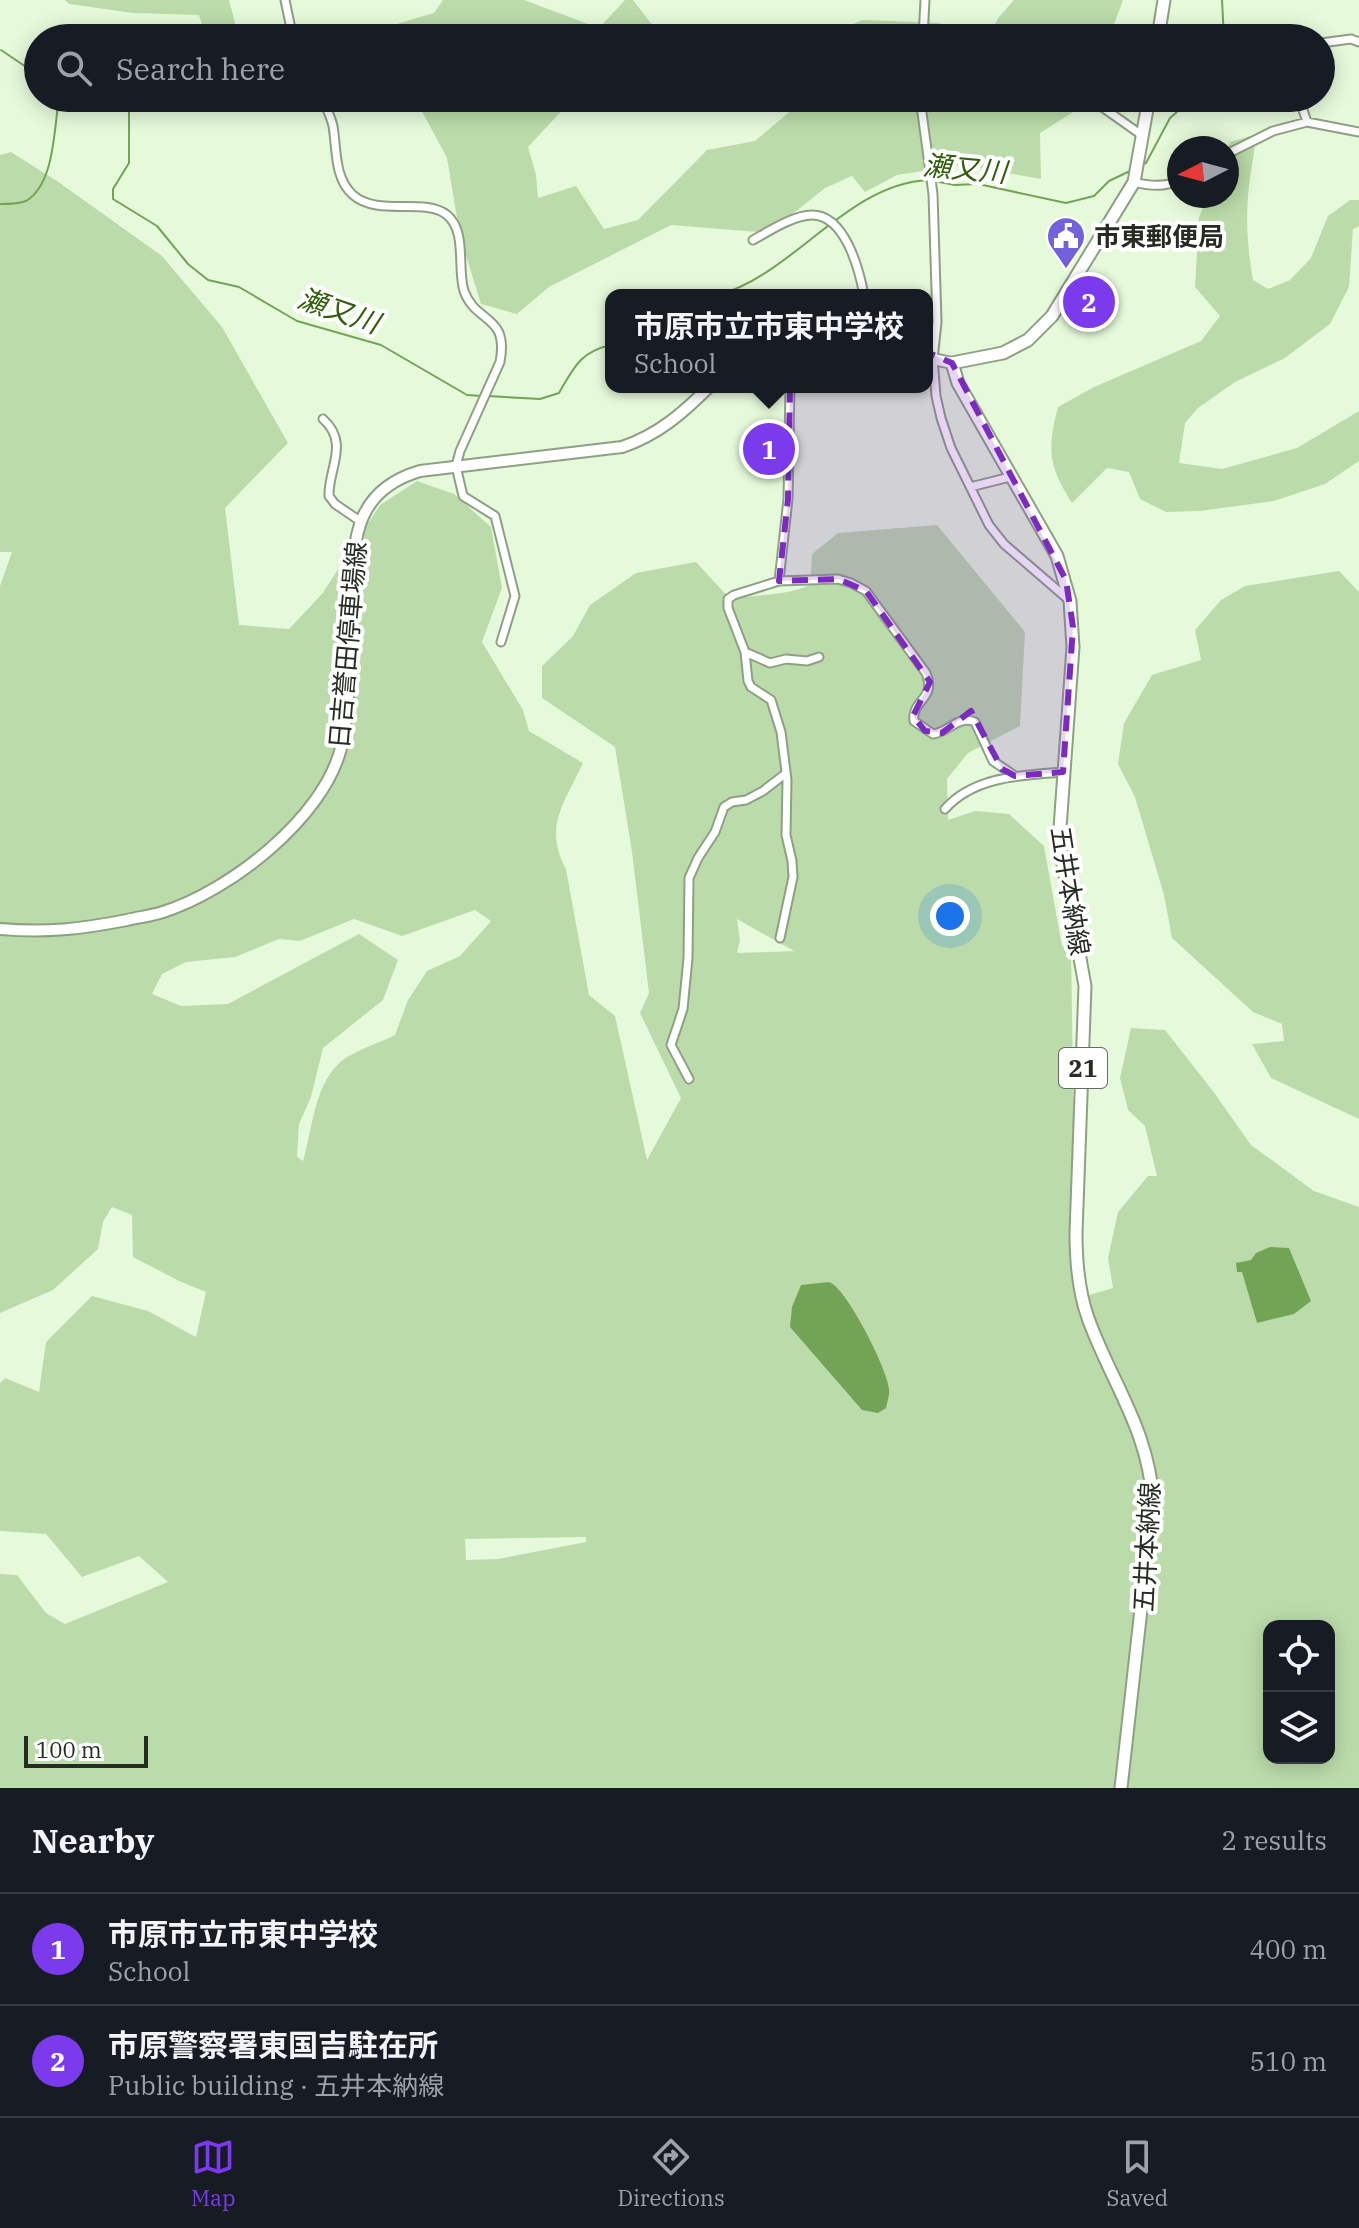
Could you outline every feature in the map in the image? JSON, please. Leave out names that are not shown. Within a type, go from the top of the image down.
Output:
[{"type":"main road","points":[[1160,24],[1164,0]]},
{"type":"main road","points":[[933,357],[952,363],[1003,353],[1028,340],[1052,316],[1134,182],[1147,112]]},
{"type":"main road","name":"五井本納線","points":[[952,363],[958,383],[1057,556],[1070,601],[1073,647],[1059,842],[1081,958],[1085,1000],[1077,1273],[1087,1316],[1142,1438],[1152,1476],[1152,1528],[1121,1788]]},
{"type":"main road","name":"日吉誉田停車場線","points":[[0,929],[32,932],[83,929],[166,911],[198,897],[244,867],[276,844],[303,815],[323,790],[340,750],[348,681],[352,552],[360,521],[369,504],[390,482],[420,471],[622,447],[641,441],[666,425],[702,393]]},
{"type":"street","points":[[285,0],[290,24]]},
{"type":"street","points":[[924,24],[925,0]]},
{"type":"street","points":[[1335,41],[1351,39],[1359,42]]},
{"type":"street","points":[[328,112],[333,124],[341,180],[354,196],[368,203],[433,209],[446,214],[457,226],[465,294],[497,326],[500,334],[503,349],[500,362],[456,466],[463,496],[495,516],[509,562],[515,596],[501,642]]},
{"type":"street","points":[[922,112],[933,194],[937,322],[933,341]]},
{"type":"street","points":[[1109,112],[1143,136]]},
{"type":"street","points":[[1304,112],[1307,122]]},
{"type":"street","points":[[1239,148],[1273,131],[1307,122],[1359,132]]},
{"type":"street","points":[[1134,182],[1167,185]]},
{"type":"street","points":[[753,240],[804,216],[816,215],[832,222],[843,236],[862,289]]},
{"type":"street","points":[[933,376],[941,418],[951,448],[989,525],[1004,544],[1070,601]]},
{"type":"street","points":[[779,581],[788,499],[790,393]]},
{"type":"street","points":[[323,419],[332,431],[336,449],[329,496],[335,504],[360,521]]},
{"type":"street","points":[[970,487],[1010,477]]},
{"type":"street","points":[[780,938],[793,877],[786,835],[787,780],[781,732],[771,700],[751,687],[745,652],[728,608],[728,599],[779,581],[838,579],[866,591],[930,682],[929,690],[914,711],[914,721],[933,734],[942,733],[957,722],[975,722],[993,761],[1015,776]]},
{"type":"street","points":[[745,652],[770,663],[786,659],[807,661],[819,657]]},
{"type":"street","points":[[945,809],[954,799],[1007,776],[1063,772]]},
{"type":"street","points":[[689,1079],[671,1045],[683,1009],[688,958],[689,878],[715,832],[724,807],[754,796],[785,774]]},
{"type":"highlighted area","points":[[869,342],[910,345],[952,363],[1066,580],[1073,627],[1063,772],[1015,776],[1002,769],[971,711],[942,733],[925,731],[913,716],[930,682],[866,591],[838,579],[779,581],[788,499],[790,386]]},
{"type":"shaded area","points":[[65,0],[229,0],[235,24],[202,24],[199,15],[133,13],[69,4]]},
{"type":"shaded area","points":[[443,0],[524,0],[588,24],[397,24],[434,13]]},
{"type":"shaded area","points":[[625,0],[633,0],[651,24],[603,24]]},
{"type":"shaded area","points":[[1014,0],[1123,0],[1114,24],[995,24]]},
{"type":"shaded area","points":[[862,20],[942,24],[853,24]]},
{"type":"shaded area","points":[[422,112],[560,112],[528,147],[536,175],[538,198],[576,186],[604,229],[638,220],[707,150],[755,141],[789,112],[1073,112],[1040,133],[1041,179],[962,165],[897,175],[865,192],[852,176],[825,188],[769,233],[671,225],[549,287],[517,314],[481,304],[460,236],[447,158]]},
{"type":"shaded area","points":[[1254,135],[1247,217],[1253,280],[1268,289],[1290,280],[1311,258],[1328,216],[1350,200],[1359,200],[1359,226],[1353,229],[1349,287],[1330,324],[1285,358],[1235,382],[1198,408],[1185,423],[1179,463],[1222,469],[1297,448],[1359,411],[1359,461],[1325,484],[1274,501],[1200,511],[1166,512],[1140,499],[1129,472],[1107,468],[1072,503],[1058,478],[1052,456],[1052,434],[1058,407],[1094,387],[1201,341],[1220,316],[1195,287],[1199,217],[1203,208],[1239,208],[1239,139]]},
{"type":"shaded area","points":[[11,152],[162,256],[222,327],[288,443],[225,508],[239,625],[289,629],[322,594],[380,505],[417,481],[454,494],[491,527],[502,588],[482,642],[523,710],[529,731],[583,763],[559,815],[556,840],[566,869],[589,995],[615,1016],[647,1160],[681,1098],[640,1013],[649,993],[632,852],[615,747],[542,698],[542,666],[573,636],[590,605],[636,573],[696,562],[731,600],[781,593],[810,585],[812,554],[838,533],[937,525],[1025,632],[1020,726],[968,753],[947,779],[948,820],[975,811],[1009,814],[1044,846],[1062,946],[1071,944],[1076,1299],[1113,1288],[1108,1258],[1118,1212],[1148,1176],[1157,1176],[1145,1126],[1128,1110],[1120,1078],[1131,1028],[1165,1030],[1251,1145],[1314,1191],[1359,1207],[1359,1788],[0,1788],[0,1574],[17,1575],[46,1613],[65,1624],[168,1582],[139,1556],[82,1577],[46,1534],[0,1531],[0,1383],[5,1378],[39,1392],[46,1342],[92,1296],[148,1311],[196,1337],[206,1292],[133,1257],[132,1215],[112,1207],[103,1222],[98,1249],[53,1290],[0,1313],[0,586],[12,552],[0,552],[0,155]],"holes":[[[475,910],[491,921],[460,956],[427,971],[408,1000],[395,1035],[350,1055],[326,1080],[316,1106],[303,1161],[297,1157],[299,1124],[311,1097],[323,1048],[383,1000],[398,960],[359,934],[228,1004],[181,1006],[152,994],[162,974],[186,962],[235,957],[279,939],[300,941],[354,919],[402,936]],[[737,919],[795,951],[737,953],[740,940]],[[586,1537],[586,1542],[498,1559],[466,1560],[465,1539]]]},
{"type":"shaded area","points":[[1339,571],[1359,592],[1359,1119],[1271,1078],[1252,1044],[1284,1041],[1282,1024],[1253,1012],[1172,938],[1164,895],[1135,797],[1118,764],[1124,723],[1152,675],[1201,660],[1195,630],[1221,600],[1245,586]]},
{"type":"shaded area","points":[[1270,1247],[1289,1248],[1311,1301],[1294,1314],[1257,1323],[1242,1272],[1237,1272],[1236,1263],[1251,1260],[1256,1253]]},
{"type":"shaded area","points":[[829,1282],[855,1313],[882,1365],[889,1394],[886,1408],[878,1413],[862,1410],[790,1327],[792,1307],[801,1285]]},
{"type":"waterway","name":"瀬又川","points":[[1222,0],[1223,24]]},
{"type":"waterway","points":[[1,50],[24,66]]},
{"type":"waterway","name":"瀬又川","points":[[0,204],[26,201],[43,182],[52,154],[57,112]]},
{"type":"waterway","name":"瀬又川","points":[[129,112],[129,163],[113,189],[113,199],[157,226],[188,264],[208,280],[239,287],[297,321],[381,345],[467,395],[482,396]]},
{"type":"waterway","name":"瀬又川","points":[[1141,165],[1146,163],[1170,118],[1177,112]]},
{"type":"waterway","name":"瀬又川","points":[[934,181],[955,185],[978,184],[1066,203],[1094,196],[1109,181],[1132,170]]},
{"type":"waterway","name":"瀬又川","points":[[733,289],[771,269],[872,197],[899,185],[928,180]]},
{"type":"waterway","name":"瀬又川","points":[[488,396],[540,399],[559,393],[585,356],[605,347]]},
{"type":"place","name":"市東郵便局","points":[[1066,270]]},
{"type":"place","name":"市原警察署東国吉駐在所","points":[[1089,302]]},
{"type":"place","name":"市原市立市東中学校","points":[[769,449]]}]
